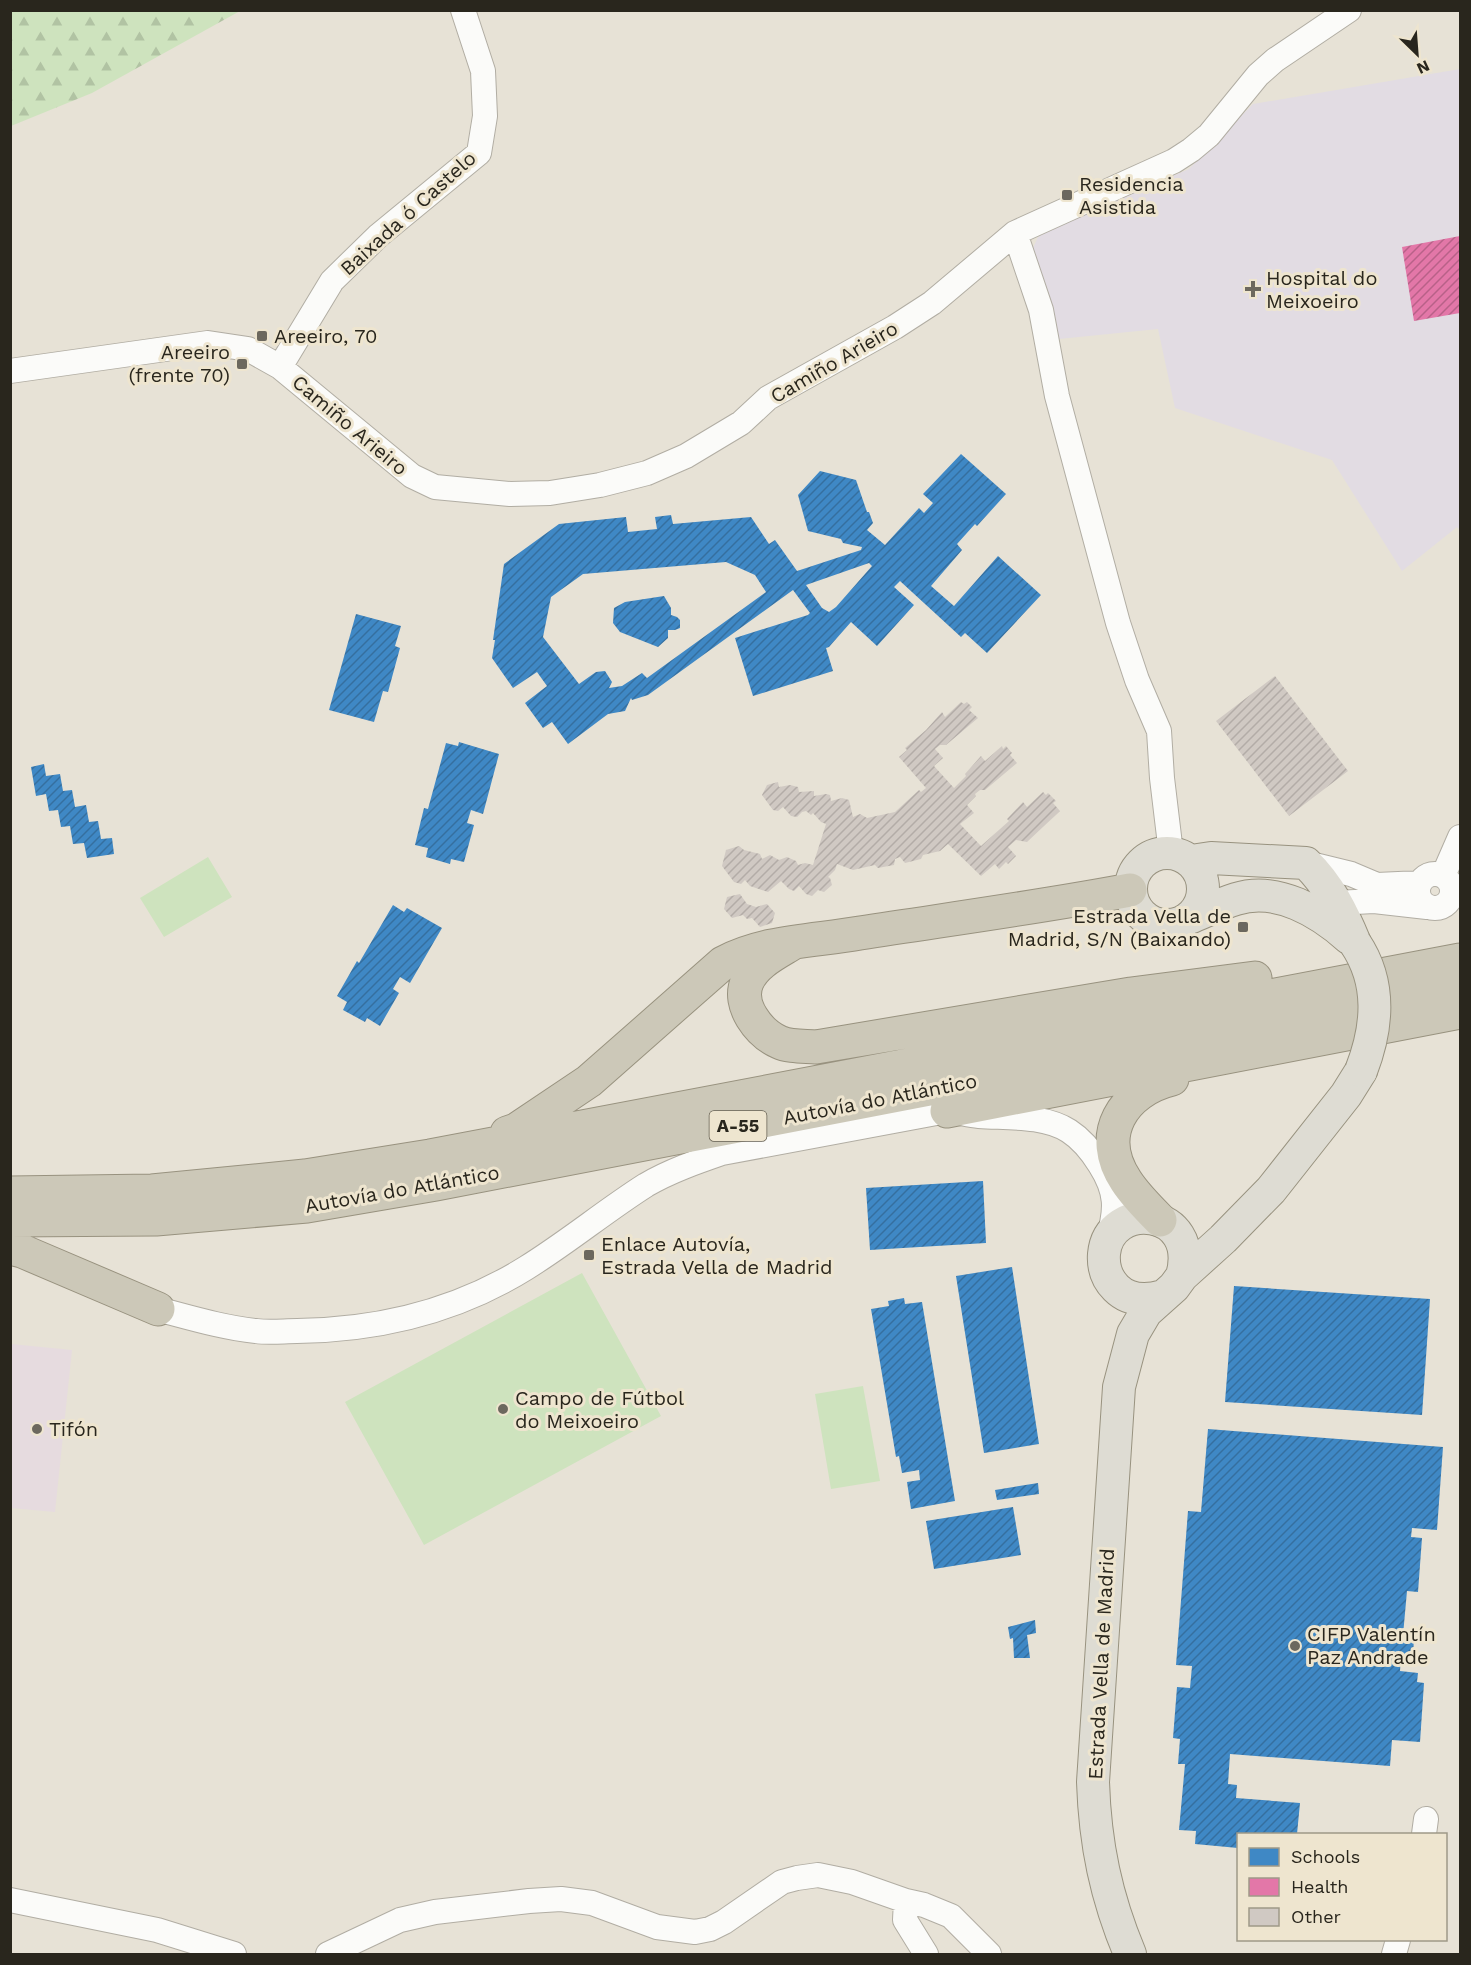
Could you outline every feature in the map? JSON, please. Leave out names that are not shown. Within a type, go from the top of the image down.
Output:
[{"type":"highway","points":[[430,1156],[516,1130],[589,1082],[723,963],[740,953],[1130,890]]},
{"type":"highway","points":[[793,943],[764,961],[747,982],[745,998],[750,1015],[762,1031],[781,1043],[816,1047],[1131,994],[1289,974],[1461,941]]},
{"type":"highway","name":"Autovía do Atlántico","points":[[10,1193],[152,1191],[305,1176],[430,1156],[1461,960]]},
{"type":"highway","name":"Autovía do Atlántico","points":[[10,1220],[156,1219],[307,1206],[448,1182],[1461,987]]},
{"type":"highway","points":[[947,1111],[1461,1012]]},
{"type":"highway","points":[[1165,1223],[1125,1181],[1117,1164],[1113,1131],[1117,1120],[1126,1106],[1155,1083],[1203,1071],[1236,1055]]},
{"type":"highway","points":[[10,1248],[158,1309]]},
{"type":"main road","points":[[1181,857],[1198,870],[1203,890],[1201,901],[1189,918],[1179,923],[1156,924],[1146,919],[1138,911],[1132,901],[1130,890],[1135,870],[1142,862],[1161,853],[1181,857],[1306,863]]},
{"type":"main road","name":"Estrada Vella de Madrid","points":[[1130,1954],[1107,1890],[1099,1855],[1094,1822],[1093,1782],[1119,1387],[1137,1327],[1146,1312],[1271,1190],[1346,1095],[1361,1071],[1371,1046],[1375,1020],[1374,987],[1364,957],[1320,876],[1306,863]]},
{"type":"main road","name":"Estrada Vella de Madrid","points":[[1189,918],[1239,898],[1257,885],[1281,884],[1336,903]]},
{"type":"main road","name":"Estrada Vella de Madrid","points":[[1239,898],[1273,896],[1319,913],[1355,943]]},
{"type":"main road","points":[[1108,1239],[1120,1226],[1136,1218],[1148,1218],[1189,1230],[1213,1228],[1239,1221]]},
{"type":"main road","points":[[1111,1282],[1119,1291],[1140,1300],[1152,1299],[1172,1286],[1186,1263],[1185,1249],[1180,1237],[1165,1223]]},
{"type":"main road","name":"Estrada Vella de Madrid","points":[[1108,1239],[1103,1261],[1111,1282],[1123,1368]]},
{"type":"street","name":"Baixada ó Castelo","points":[[280,367],[332,281],[378,236],[479,153],[485,116],[483,71],[463,10]]},
{"type":"street","name":"Camiño Arieiro","points":[[10,371],[208,343],[248,349],[280,367],[412,476],[435,487],[510,494],[550,493],[600,485],[647,473],[686,456],[741,423],[768,398],[858,350],[932,303],[1015,232],[1174,161],[1191,150],[1209,135],[1258,75],[1306,37],[1349,10]]},
{"type":"street","points":[[1015,232],[1041,310],[1057,396],[1118,623],[1137,680],[1160,731],[1162,778],[1181,857]]},
{"type":"street","points":[[1336,903],[1374,902],[1434,909],[1443,907],[1452,890],[1461,837]]},
{"type":"street","points":[[1306,863],[1351,874],[1377,885],[1420,883]]},
{"type":"street","points":[[1427,907],[1418,895],[1420,883],[1425,877],[1434,874],[1452,890]]},
{"type":"street","points":[[10,1263],[114,1299],[214,1324],[258,1332],[331,1331],[381,1324],[431,1311],[482,1293],[527,1267],[648,1184],[686,1165],[722,1153],[947,1111],[978,1116],[1034,1118],[1068,1130],[1090,1149],[1108,1179],[1115,1203],[1114,1219],[1108,1239]]},
{"type":"street","points":[[328,1954],[368,1945],[400,1920],[435,1912],[561,1899],[592,1902],[657,1927],[695,1932],[710,1929],[724,1922],[782,1882],[818,1875],[852,1882],[906,1902],[924,1905],[951,1917],[988,1954]]},
{"type":"street","points":[[10,1900],[157,1930],[234,1954]]},
{"type":"street","points":[[906,1902],[905,1920],[926,1954]]},
{"type":"shaded area","name":"Hospital do Meixoeiro","points":[[1460,69],[1460,530],[1457,527],[1402,571],[1332,460],[1175,408],[1158,329],[1059,339],[1033,248],[1038,237],[1049,230],[1189,169],[1253,104]]},
{"type":"shaded area","name":"Tifón","points":[[11,1344],[72,1350],[55,1512],[11,1508]]},
{"type":"green space","points":[[11,10],[240,11],[92,93],[11,126]]},
{"type":"green space","points":[[208,857],[232,897],[164,937],[140,898]]},
{"type":"green space","name":"Campo de Fútbol do Meixoeiro","points":[[582,1273],[661,1416],[424,1545],[345,1402]]},
{"type":"green space","points":[[863,1386],[880,1481],[831,1489],[815,1394]]},
{"type":"building: Schools","points":[[961,454],[1006,494],[957,544],[962,550],[931,586],[954,606],[998,556],[1041,595],[987,653],[965,633],[961,637],[900,581],[894,587],[914,605],[877,646],[851,622],[826,648],[833,671],[753,696],[735,638],[808,615],[810,613],[793,590],[648,695],[632,700],[631,698],[625,711],[608,714],[568,744],[552,722],[543,728],[525,703],[547,686],[537,672],[513,688],[492,658],[504,564],[559,524],[626,517],[628,532],[657,529],[655,517],[671,515],[673,524],[751,517],[769,544],[775,540],[797,571],[861,550],[862,547],[808,531],[798,495],[820,471],[856,480],[873,523],[867,530],[885,545],[919,508],[924,513],[933,503],[923,494]],"holes":[[[726,562],[755,575],[766,592],[647,678],[642,673],[622,686],[609,688],[612,682],[605,671],[596,672],[579,684],[543,637],[551,597],[583,574]],[[869,563],[872,566],[829,612],[822,608],[806,585]]]},
{"type":"building: Schools","points":[[664,596],[671,608],[671,615],[680,620],[680,628],[668,630],[668,638],[658,647],[620,632],[613,623],[614,608],[625,602]]},
{"type":"building: Schools","points":[[356,614],[401,626],[395,646],[400,648],[388,692],[383,691],[374,722],[329,710]]},
{"type":"building: Schools","points":[[459,742],[499,754],[483,814],[471,810],[467,823],[474,825],[464,862],[451,859],[450,864],[426,857],[428,848],[415,845],[424,808],[428,809],[446,743],[458,746]]},
{"type":"building: Schools","points":[[44,764],[46,776],[60,774],[63,791],[72,790],[75,807],[86,805],[89,822],[98,821],[101,839],[112,838],[114,854],[87,858],[84,843],[73,844],[70,826],[61,827],[58,810],[49,811],[46,794],[36,796],[31,767]]},
{"type":"building: Schools","points":[[393,905],[404,912],[407,908],[442,928],[410,983],[400,977],[393,989],[399,993],[380,1026],[367,1018],[365,1022],[343,1010],[347,1002],[337,996]]},
{"type":"building: Schools","points":[[983,1181],[986,1243],[870,1250],[866,1188]]},
{"type":"building: Schools","points":[[1012,1267],[1039,1444],[984,1453],[956,1276]]},
{"type":"building: Schools","points":[[1234,1286],[1430,1299],[1422,1415],[1225,1402]]},
{"type":"building: Schools","points":[[904,1298],[905,1304],[922,1302],[955,1501],[911,1509],[907,1482],[920,1480],[919,1470],[902,1473],[899,1456],[896,1457],[871,1309],[889,1306],[888,1301]]},
{"type":"building: Schools","name":"CIFP Valentín Paz Andrade","points":[[1208,1429],[1443,1447],[1437,1530],[1412,1528],[1411,1537],[1422,1538],[1418,1592],[1407,1591],[1403,1635],[1414,1636],[1413,1657],[1401,1656],[1400,1671],[1418,1673],[1417,1682],[1424,1683],[1420,1742],[1392,1740],[1390,1766],[1230,1754],[1228,1784],[1237,1785],[1236,1798],[1300,1803],[1297,1833],[1237,1833],[1237,1848],[1195,1844],[1196,1831],[1179,1830],[1185,1764],[1178,1764],[1180,1739],[1173,1738],[1177,1687],[1190,1688],[1192,1666],[1176,1665],[1188,1511],[1201,1512]]},
{"type":"building: Schools","points":[[1038,1483],[1039,1494],[997,1500],[995,1490]]},
{"type":"building: Schools","points":[[1013,1507],[1021,1555],[934,1569],[926,1521]]},
{"type":"building: Schools","points":[[1035,1620],[1036,1633],[1027,1635],[1030,1658],[1014,1658],[1013,1638],[1010,1639],[1008,1627]]},
{"type":"building: Health","points":[[1460,236],[1460,313],[1414,321],[1402,247]]},
{"type":"building: Other","points":[[1275,676],[1348,771],[1289,816],[1216,721]]},
{"type":"building: Other","points":[[961,702],[964,704],[967,702],[972,707],[969,710],[978,718],[946,745],[940,745],[935,749],[943,758],[934,766],[954,788],[981,756],[985,761],[1002,746],[1003,749],[1006,746],[1017,763],[985,790],[980,790],[975,794],[976,796],[967,805],[974,813],[960,824],[981,846],[1009,821],[1007,819],[1023,802],[1027,807],[1043,792],[1046,795],[1048,793],[1056,801],[1053,803],[1060,811],[1027,842],[1016,840],[1008,847],[1016,856],[1008,864],[1006,862],[999,869],[995,864],[981,876],[948,844],[940,851],[923,855],[921,859],[905,863],[900,857],[895,859],[894,865],[878,868],[875,865],[853,870],[837,864],[828,877],[832,885],[824,892],[818,890],[812,896],[806,894],[799,886],[794,891],[789,889],[781,881],[768,892],[750,886],[745,880],[741,884],[734,882],[722,866],[726,850],[739,846],[744,850],[760,854],[762,859],[770,855],[779,860],[787,857],[796,861],[798,865],[805,863],[813,865],[826,824],[813,813],[811,815],[806,811],[797,817],[791,816],[783,807],[778,811],[773,810],[762,795],[767,785],[778,782],[779,787],[790,785],[798,787],[799,792],[814,791],[814,796],[830,795],[831,801],[842,798],[849,800],[853,817],[860,814],[867,818],[895,812],[919,790],[921,792],[926,788],[899,757],[907,750],[905,748],[942,712],[945,717]]},
{"type":"building: Other","points":[[740,894],[747,904],[756,907],[767,904],[775,913],[772,923],[760,927],[752,918],[747,919],[743,915],[732,918],[724,909],[727,897]]},
{"type":"place","name":"Residencia Asistida","points":[[1067,195]]},
{"type":"place","name":"Hospital do Meixoeiro","points":[[1253,289]]},
{"type":"place","name":"Areeiro, 70","points":[[262,336]]},
{"type":"place","name":"Areeiro (frente 70)","points":[[242,364]]},
{"type":"place","name":"Estrada Vella de Madrid, S/N (Baixando)","points":[[1243,927]]},
{"type":"place","name":"Enlace Autovía, Estrada Vella de Madrid","points":[[589,1255]]},
{"type":"place","name":"Campo de Fútbol do Meixoeiro","points":[[503,1409]]},
{"type":"place","name":"Tifón","points":[[37,1429]]},
{"type":"place","name":"CIFP Valentín Paz Andrade","points":[[1295,1646]]}]
